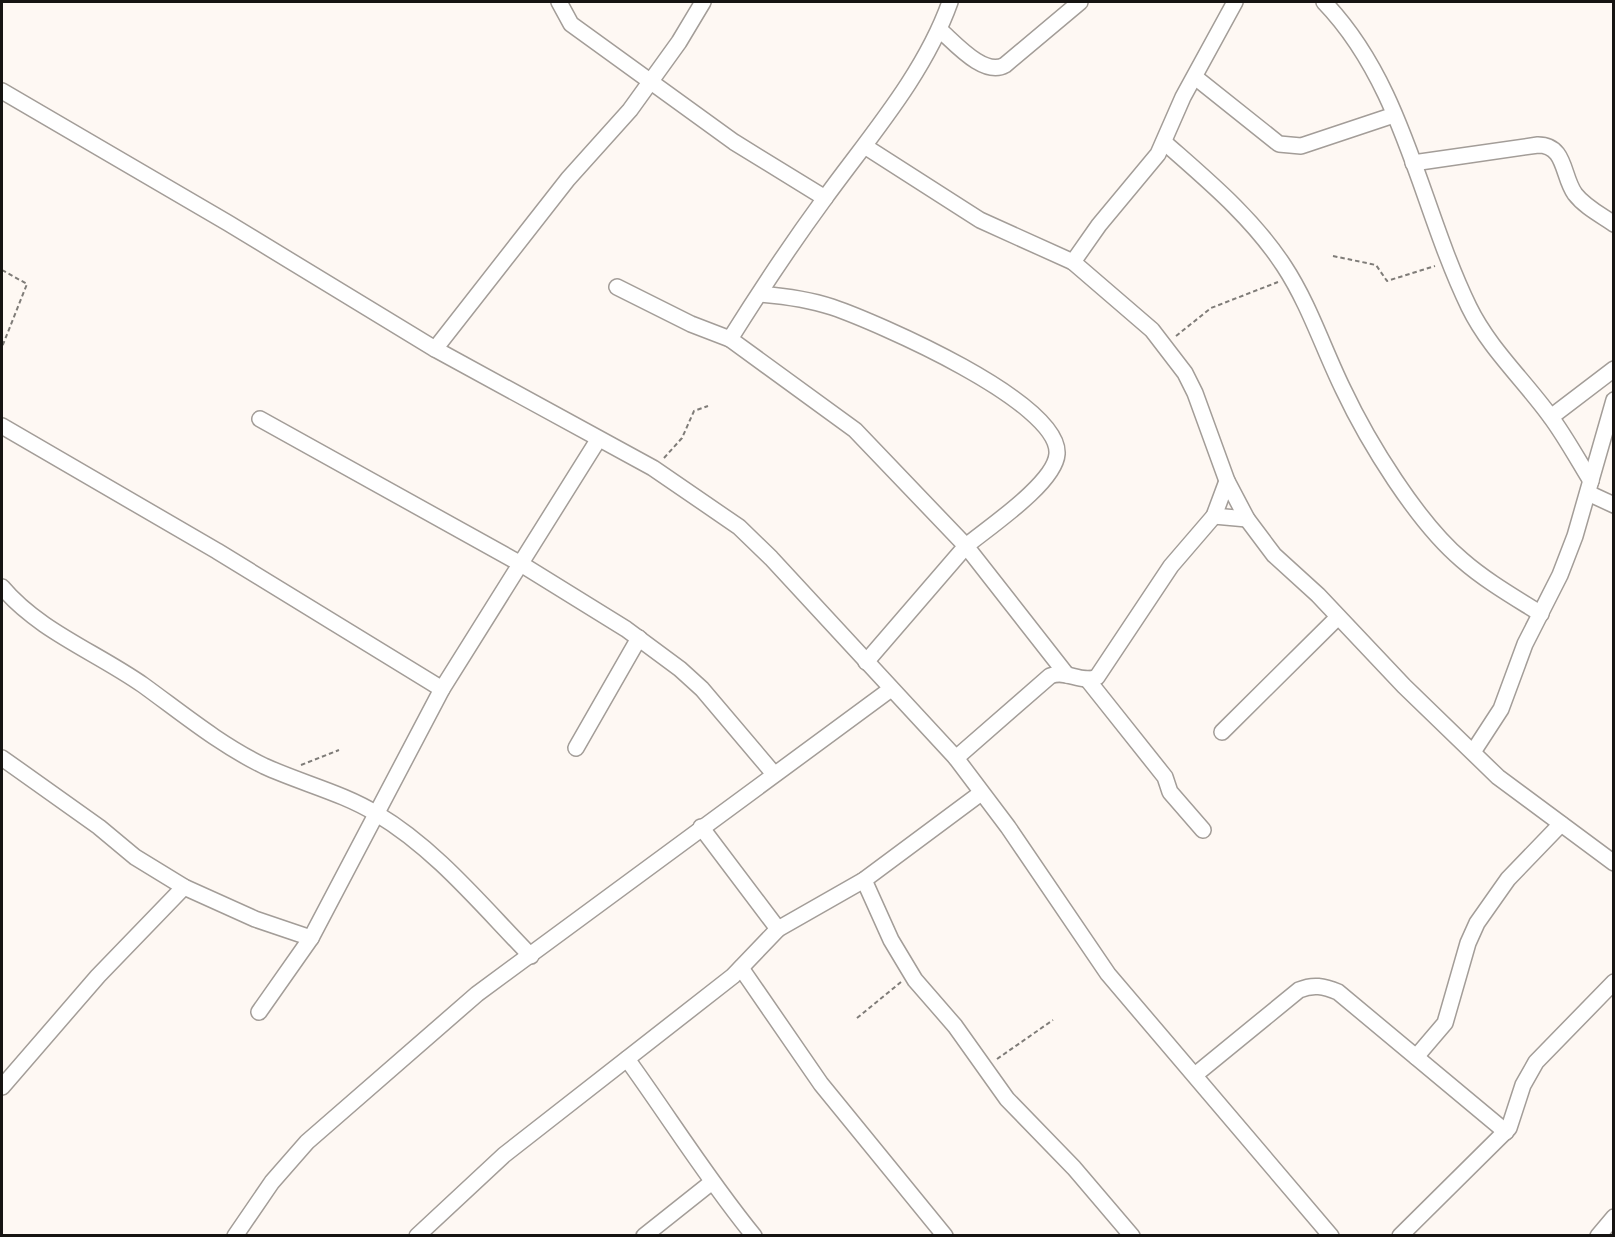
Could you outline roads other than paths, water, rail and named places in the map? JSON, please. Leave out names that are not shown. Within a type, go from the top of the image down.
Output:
[{"type":"street","points":[[559,2],[571,24],[652,80],[734,142],[825,198]]},
{"type":"street","points":[[435,350],[568,178],[625,116],[691,25],[703,2]]},
{"type":"street","points":[[730,339],[825,198],[866,147],[940,30],[950,2]]},
{"type":"street","points":[[940,30],[982,64],[997,69],[1063,19],[1080,2]]},
{"type":"street","points":[[1073,262],[1099,225],[1147,169],[1164,142],[1175,114],[1235,2]]},
{"type":"street","points":[[1324,2],[1363,50],[1394,115],[1469,306],[1484,333],[1551,417],[1589,487],[1614,505]]},
{"type":"street","points":[[1195,77],[1279,144],[1286,146],[1301,146],[1394,115]]},
{"type":"street","points":[[2,91],[228,223],[435,350],[598,440],[654,468],[739,527],[771,558],[956,758],[1008,827],[1102,966],[1331,1236]]},
{"type":"street","points":[[1164,142],[1238,209],[1265,239],[1291,277],[1366,433],[1382,461],[1419,512],[1459,559],[1481,576],[1541,614]]},
{"type":"street","points":[[1413,163],[1538,145],[1551,147],[1559,155],[1575,194],[1614,224]]},
{"type":"street","points":[[866,147],[980,220],[1073,262],[1152,330],[1196,393],[1227,481],[1247,519],[1274,555],[1498,777],[1614,863]]},
{"type":"street","points":[[617,287],[691,324],[730,339],[855,430],[966,546],[1067,675]]},
{"type":"street","points":[[760,294],[789,297],[833,308],[930,348],[1014,399],[1050,429],[1057,452],[1049,475],[966,546],[866,662]]},
{"type":"street","points":[[1551,417],[1614,369]]},
{"type":"street","points":[[1473,752],[1501,709],[1525,644],[1568,556],[1614,400]]},
{"type":"street","points":[[260,419],[521,564],[639,638],[702,689],[774,774]]},
{"type":"street","points":[[2,426],[217,551],[442,689]]},
{"type":"street","points":[[259,1012],[311,938],[442,689],[598,440]]},
{"type":"street","points":[[956,758],[1050,676],[1067,675],[1087,679],[1097,677],[1171,566],[1214,516],[1227,481]]},
{"type":"street","points":[[1214,516],[1247,519]]},
{"type":"street","points":[[2,587],[28,614],[142,684],[206,734],[281,773],[376,813],[427,851],[531,956]]},
{"type":"street","points":[[1222,732],[1338,617]]},
{"type":"street","points":[[576,748],[639,638]]},
{"type":"street","points":[[1087,679],[1165,777],[1170,792],[1203,830]]},
{"type":"street","points":[[235,1236],[272,1182],[307,1142],[477,994],[891,689]]},
{"type":"street","points":[[2,758],[99,827],[135,857],[184,887],[255,919],[311,938]]},
{"type":"street","points":[[417,1236],[504,1155],[741,968],[778,929],[864,880],[981,794]]},
{"type":"street","points":[[1416,1057],[1438,1033],[1449,1014],[1468,943],[1483,914],[1508,879],[1561,824]]},
{"type":"street","points":[[701,827],[778,929]]},
{"type":"street","points":[[864,880],[891,940],[911,974],[955,1026],[1007,1099],[1074,1168],[1132,1236]]},
{"type":"street","points":[[2,1087],[98,976],[184,887]]},
{"type":"street","points":[[741,968],[821,1084],[945,1236]]},
{"type":"street","points":[[1400,1236],[1506,1132],[1514,1120],[1523,1085],[1536,1062],[1614,982]]},
{"type":"street","points":[[1195,1075],[1299,990],[1308,986],[1322,987],[1338,992],[1506,1132]]},
{"type":"street","points":[[627,1059],[692,1148],[712,1182],[754,1236]]},
{"type":"street","points":[[644,1236],[712,1182]]},
{"type":"street","points":[[1598,1236],[1614,1217]]}]
